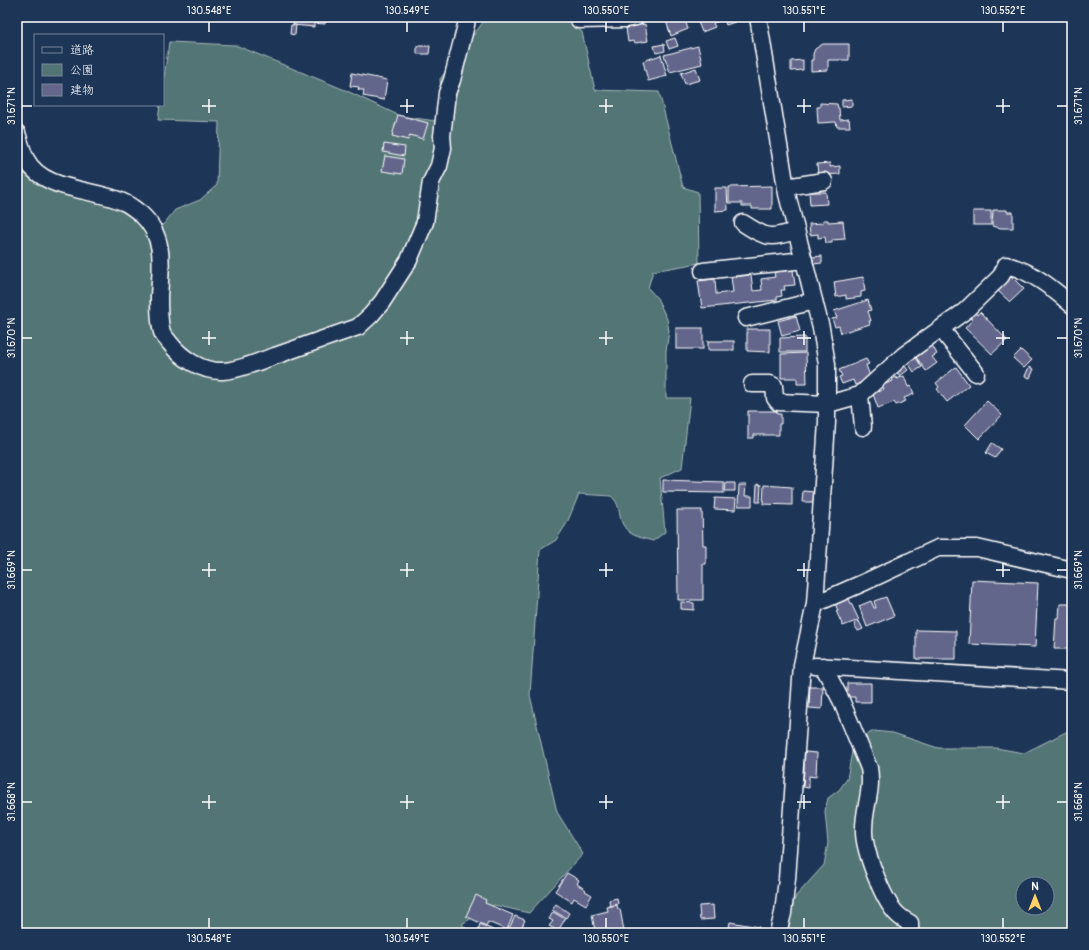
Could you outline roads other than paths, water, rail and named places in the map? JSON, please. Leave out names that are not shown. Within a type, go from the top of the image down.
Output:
[{"type":"street","points":[[17,133],[26,160],[35,171],[47,179],[61,185],[124,202],[140,214],[152,226],[161,256],[159,305],[162,333],[175,351],[205,369],[223,371],[248,365],[358,327],[382,302],[409,260],[425,222],[432,182],[439,166],[443,148],[442,136],[445,105],[467,17]]},
{"type":"street","points":[[577,17],[579,20],[636,17]]},
{"type":"street","points":[[758,17],[786,187],[822,333],[827,364],[828,404],[815,604],[802,665],[788,879],[778,933]]},
{"type":"street","points":[[786,187],[824,181]]},
{"type":"street","points":[[743,223],[762,235],[777,236],[796,231]]},
{"type":"street","points":[[703,271],[804,260]]},
{"type":"street","points":[[752,384],[770,384],[774,386],[775,398],[778,402],[828,404],[860,395],[904,355],[965,311],[1001,276],[1006,265],[1019,268],[1052,288],[1072,305]]},
{"type":"street","points":[[746,318],[814,301]]},
{"type":"street","points":[[941,329],[976,373]]},
{"type":"street","points":[[860,395],[863,427]]},
{"type":"street","points":[[815,604],[938,548],[977,548],[1072,570]]},
{"type":"street","points":[[802,665],[1072,681]]},
{"type":"street","points":[[823,666],[841,700],[869,768],[871,779],[864,829],[868,855],[885,896],[897,914],[910,923],[910,933]]}]
